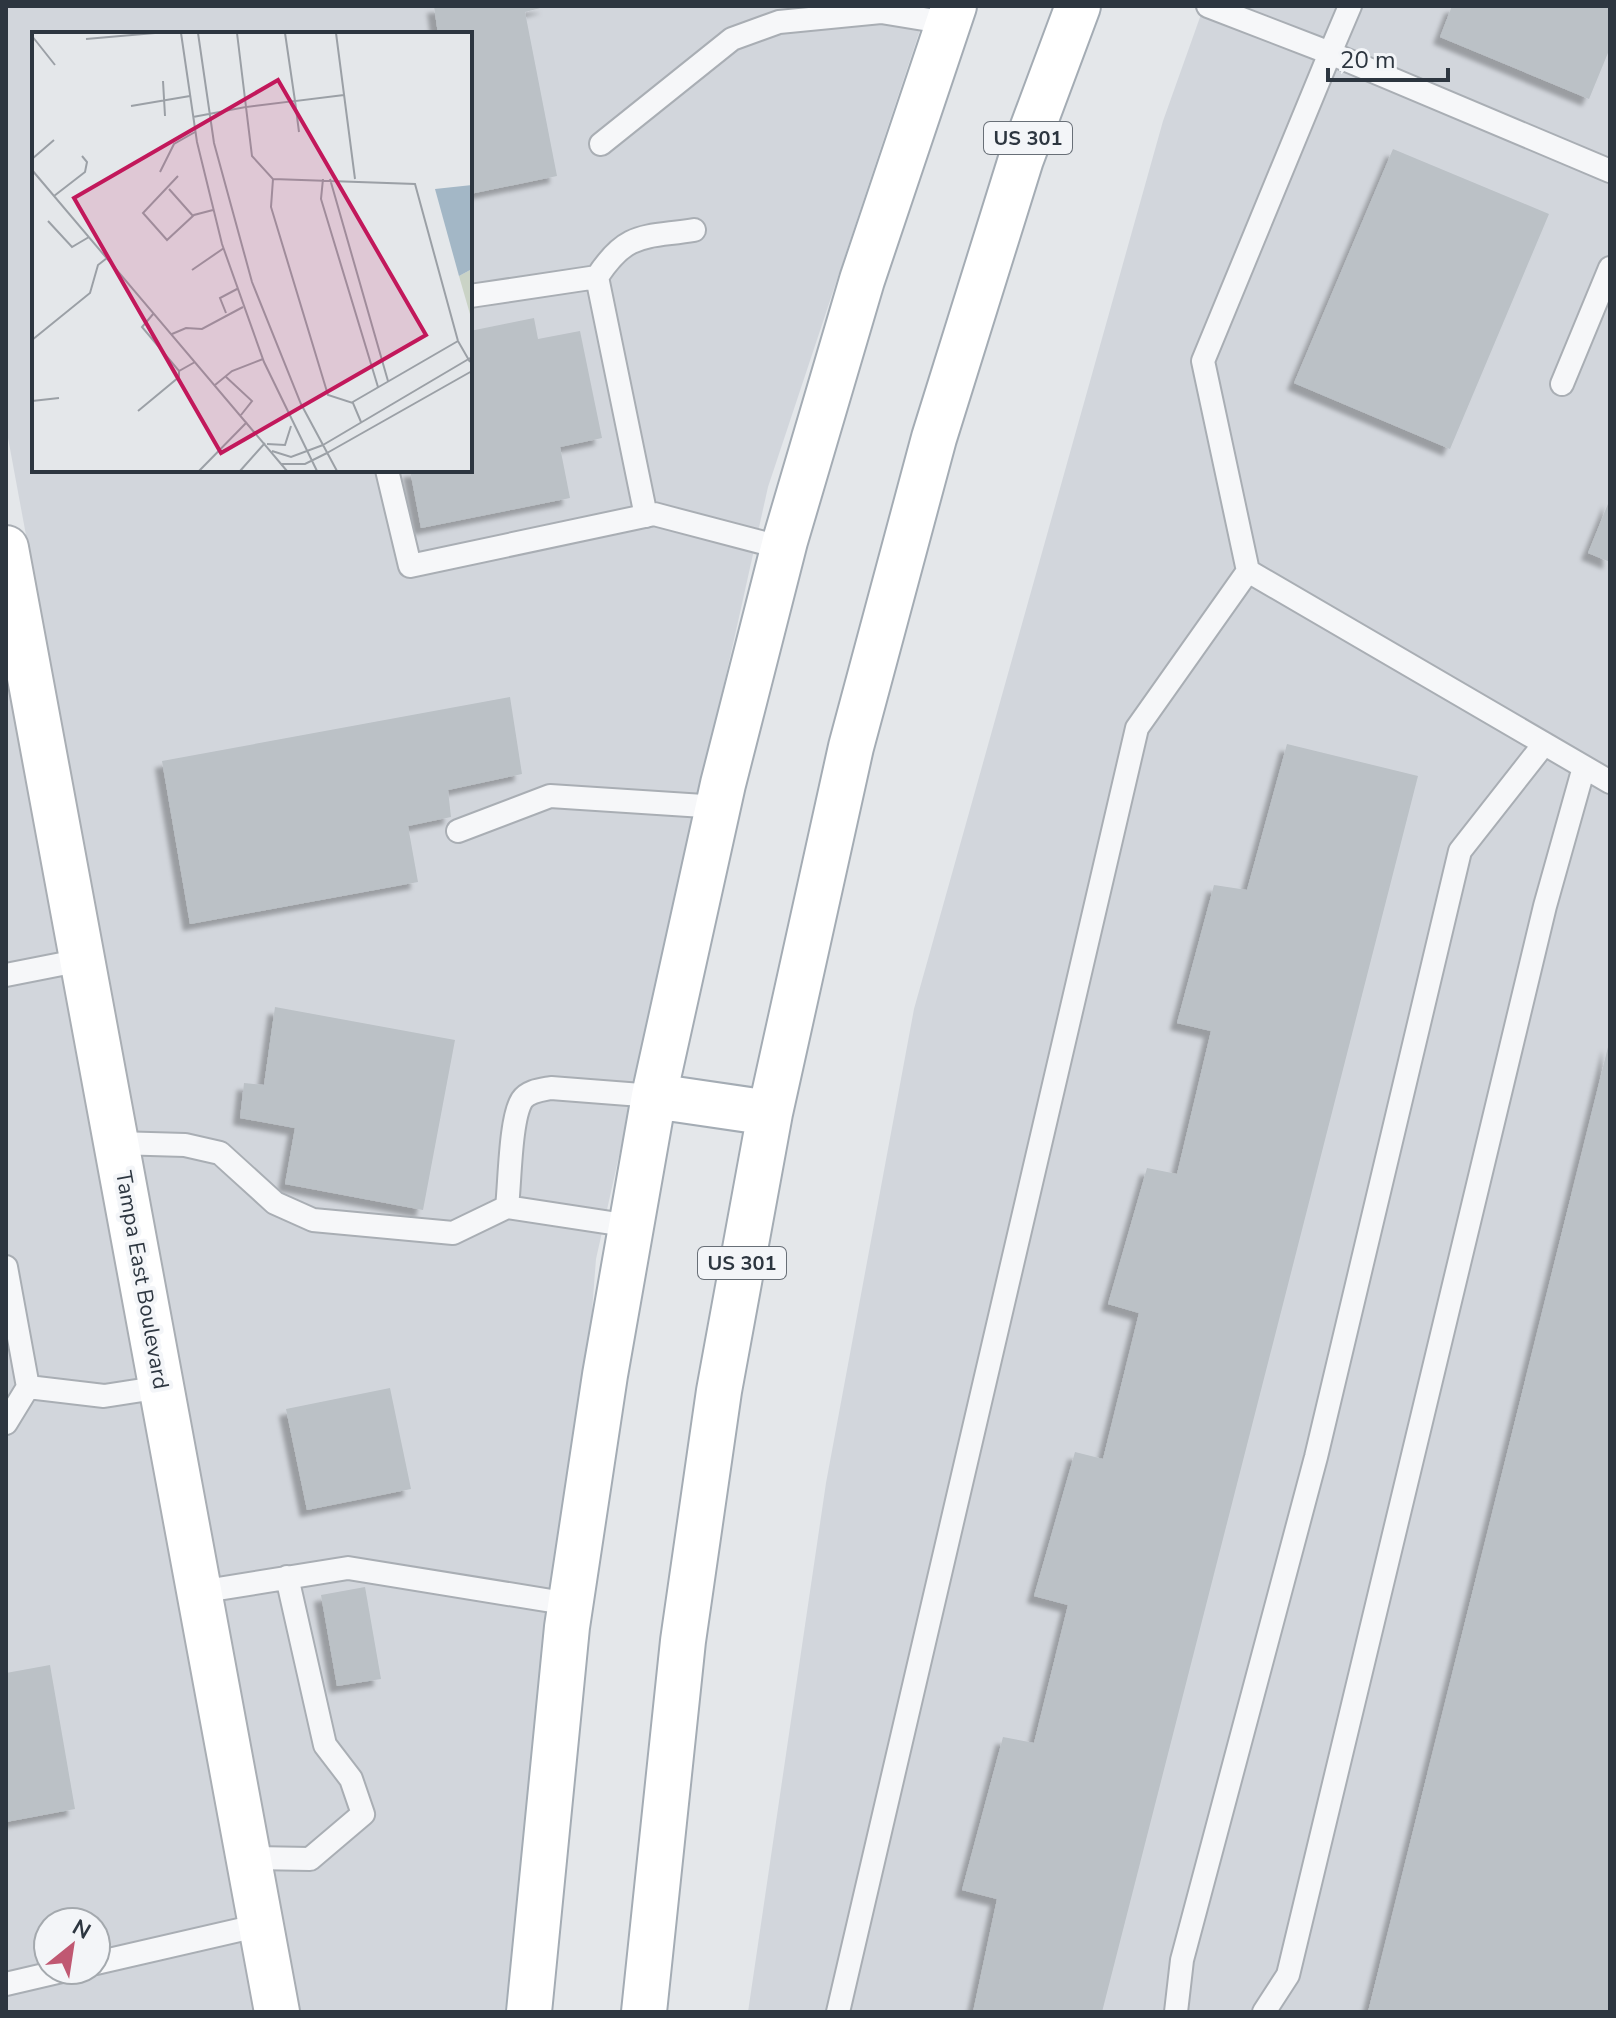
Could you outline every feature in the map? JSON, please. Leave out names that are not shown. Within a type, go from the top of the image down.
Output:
[{"type":"main road","name":"US 301","points":[[644,2012],[683,1641],[719,1391],[770,1113],[851,747],[934,438],[1021,159],[1078,6]]},
{"type":"main road","points":[[529,2012],[570,1604],[605,1375],[654,1096],[719,807],[783,548],[862,280],[951,14]]},
{"type":"main road","name":"Tampa East Boulevard","points":[[6,548],[277,2012]]},
{"type":"main road","points":[[654,1096],[770,1113]]},
{"type":"lane","points":[[1208,6],[1330,53],[1610,171]]},
{"type":"lane","points":[[838,2012],[1137,728],[1248,571],[1203,361],[1350,6]]},
{"type":"lane","points":[[601,144],[732,39],[779,22],[881,12],[951,14]]},
{"type":"lane","points":[[646,516],[597,277],[609,258],[628,241],[694,230]]},
{"type":"lane","points":[[1562,384],[1610,268]]},
{"type":"lane","points":[[472,296],[597,277]]},
{"type":"lane","points":[[387,472],[410,566],[654,514],[783,548]]},
{"type":"lane","points":[[1248,571],[1610,782]]},
{"type":"lane","points":[[1176,2012],[1182,1960],[1316,1457],[1460,851],[1544,744]]},
{"type":"lane","points":[[1264,2012],[1288,1975],[1545,906],[1584,767]]},
{"type":"lane","points":[[458,831],[550,796],[719,807]]},
{"type":"lane","points":[[6,975],[82,960]]},
{"type":"lane","points":[[507,1207],[516,1114],[523,1097],[536,1090],[551,1088],[654,1096]]},
{"type":"lane","points":[[116,1143],[185,1145],[220,1153],[275,1203],[313,1220],[453,1233],[507,1207],[631,1226]]},
{"type":"lane","points":[[6,1267],[28,1387],[6,1423]]},
{"type":"lane","points":[[28,1387],[104,1396],[162,1387]]},
{"type":"lane","points":[[199,1592],[348,1568],[570,1604]]},
{"type":"lane","points":[[249,1858],[310,1859],[363,1814],[351,1779],[325,1745],[287,1577]]},
{"type":"lane","points":[[112,1959],[261,1925]]},
{"type":"lane","points":[[6,1984],[32,1978]]},
{"type":"shaded area","points":[[6,6],[928,6],[768,487],[596,1259],[590,1337],[505,2012],[299,2012],[6,427]]},
{"type":"shaded area","points":[[1204,6],[1610,6],[1610,2012],[748,2012],[826,1483],[914,1009],[1163,121]]},
{"type":"shaded area","points":[[6,667],[255,2012],[6,2012]]},
{"type":"building","points":[[434,6],[548,6],[525,12],[557,176],[472,194],[472,32],[438,32]]},
{"type":"building","points":[[1452,6],[1610,6],[1610,48],[1589,99],[1440,37]]},
{"type":"building","points":[[1393,149],[1549,214],[1450,449],[1294,383]]},
{"type":"building","points":[[534,318],[538,339],[580,331],[602,438],[560,447],[570,498],[421,528],[410,472],[472,472],[472,331]]},
{"type":"building","points":[[1610,499],[1610,562],[1588,553]]},
{"type":"building","points":[[510,697],[522,774],[448,790],[451,817],[408,826],[418,882],[190,924],[162,761]]},
{"type":"building","points":[[1287,744],[1418,776],[1102,2012],[973,2012],[997,1899],[962,1890],[1003,1737],[1034,1743],[1068,1605],[1034,1596],[1075,1452],[1103,1459],[1139,1313],[1108,1304],[1147,1168],[1177,1174],[1211,1031],[1177,1023],[1214,885],[1247,890]]},
{"type":"building","points":[[275,1007],[455,1040],[423,1210],[285,1184],[295,1128],[240,1118],[244,1083],[264,1085]]},
{"type":"building","points":[[1609,1043],[1610,2012],[1368,2012]]},
{"type":"building","points":[[390,1388],[411,1489],[307,1510],[286,1409]]},
{"type":"building","points":[[365,1587],[381,1679],[337,1686],[321,1595]]},
{"type":"building","points":[[50,1665],[75,1809],[6,1822],[6,1673]]}]
